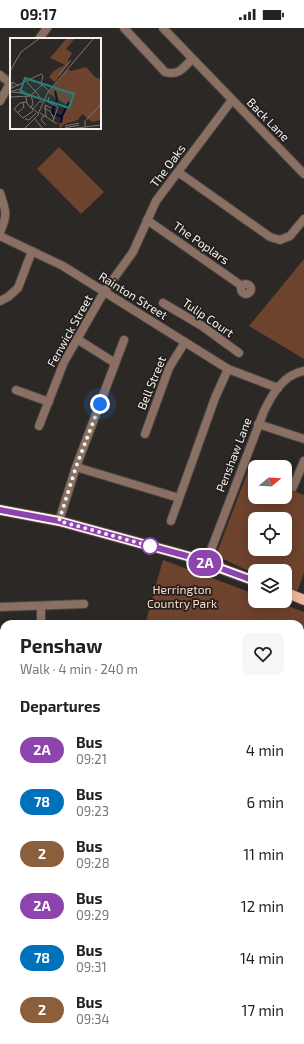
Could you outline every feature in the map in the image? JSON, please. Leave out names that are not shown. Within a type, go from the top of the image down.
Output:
[{"type":"main road","points":[[0,510],[59,521],[187,556],[248,578]]},
{"type":"main road","points":[[292,595],[304,600]]},
{"type":"street","points":[[40,38],[47,28]]},
{"type":"street","points":[[124,28],[165,72],[172,74],[181,71],[192,59]]},
{"type":"street","name":"Back Lane","points":[[163,28],[304,174]]},
{"type":"street","points":[[0,75],[10,82]]},
{"type":"street","points":[[0,101],[10,85]]},
{"type":"street","name":"The Oaks","points":[[133,252],[156,201],[232,100]]},
{"type":"street","points":[[178,172],[270,237],[280,240],[290,236],[304,219]]},
{"type":"street","points":[[0,193],[6,213],[0,232]]},
{"type":"street","name":"The Poplars","points":[[147,220],[242,286]]},
{"type":"street","name":"Rainton Street","points":[[0,236],[63,266],[228,369],[278,388]]},
{"type":"street","points":[[0,302],[18,288],[32,251]]},
{"type":"street","name":"Fenwick Street","points":[[39,426],[64,362],[104,292],[133,252]]},
{"type":"street","name":"Tulip Court","points":[[163,303],[202,326],[239,354]]},
{"type":"street","points":[[77,339],[115,364]]},
{"type":"street","points":[[59,521],[76,467],[124,340]]},
{"type":"street","name":"Bell Street","points":[[145,434],[169,368],[188,344]]},
{"type":"street","points":[[171,520],[213,405],[228,369]]},
{"type":"street","name":"Penshaw Lane","points":[[206,563],[264,411],[278,388],[289,376],[304,370]]},
{"type":"street","points":[[16,390],[48,402]]},
{"type":"street","points":[[258,424],[304,439]]},
{"type":"street","points":[[293,487],[304,461]]},
{"type":"street","points":[[76,467],[179,498]]},
{"type":"street","points":[[0,607],[84,604]]},
{"type":"street","points":[[40,620],[41,606]]},
{"type":"green space","points":[[59,147],[104,192],[81,214],[37,169]]},
{"type":"green space","points":[[304,259],[304,359],[249,326]]},
{"type":"green space","points":[[248,471],[248,504],[292,504],[292,490],[304,495],[304,573],[297,592],[292,590],[292,564],[248,564],[248,571],[219,557],[218,550]]},
{"type":"green space","name":"Herrington Country Park","points":[[163,560],[248,591],[248,608],[292,608],[304,612],[304,620],[146,620]]},
{"type":"bus line","name":"2A","points":[[0,510],[59,521],[187,556],[248,578]]},
{"type":"route","points":[[100,404],[76,467],[59,521],[150,546]]}]
